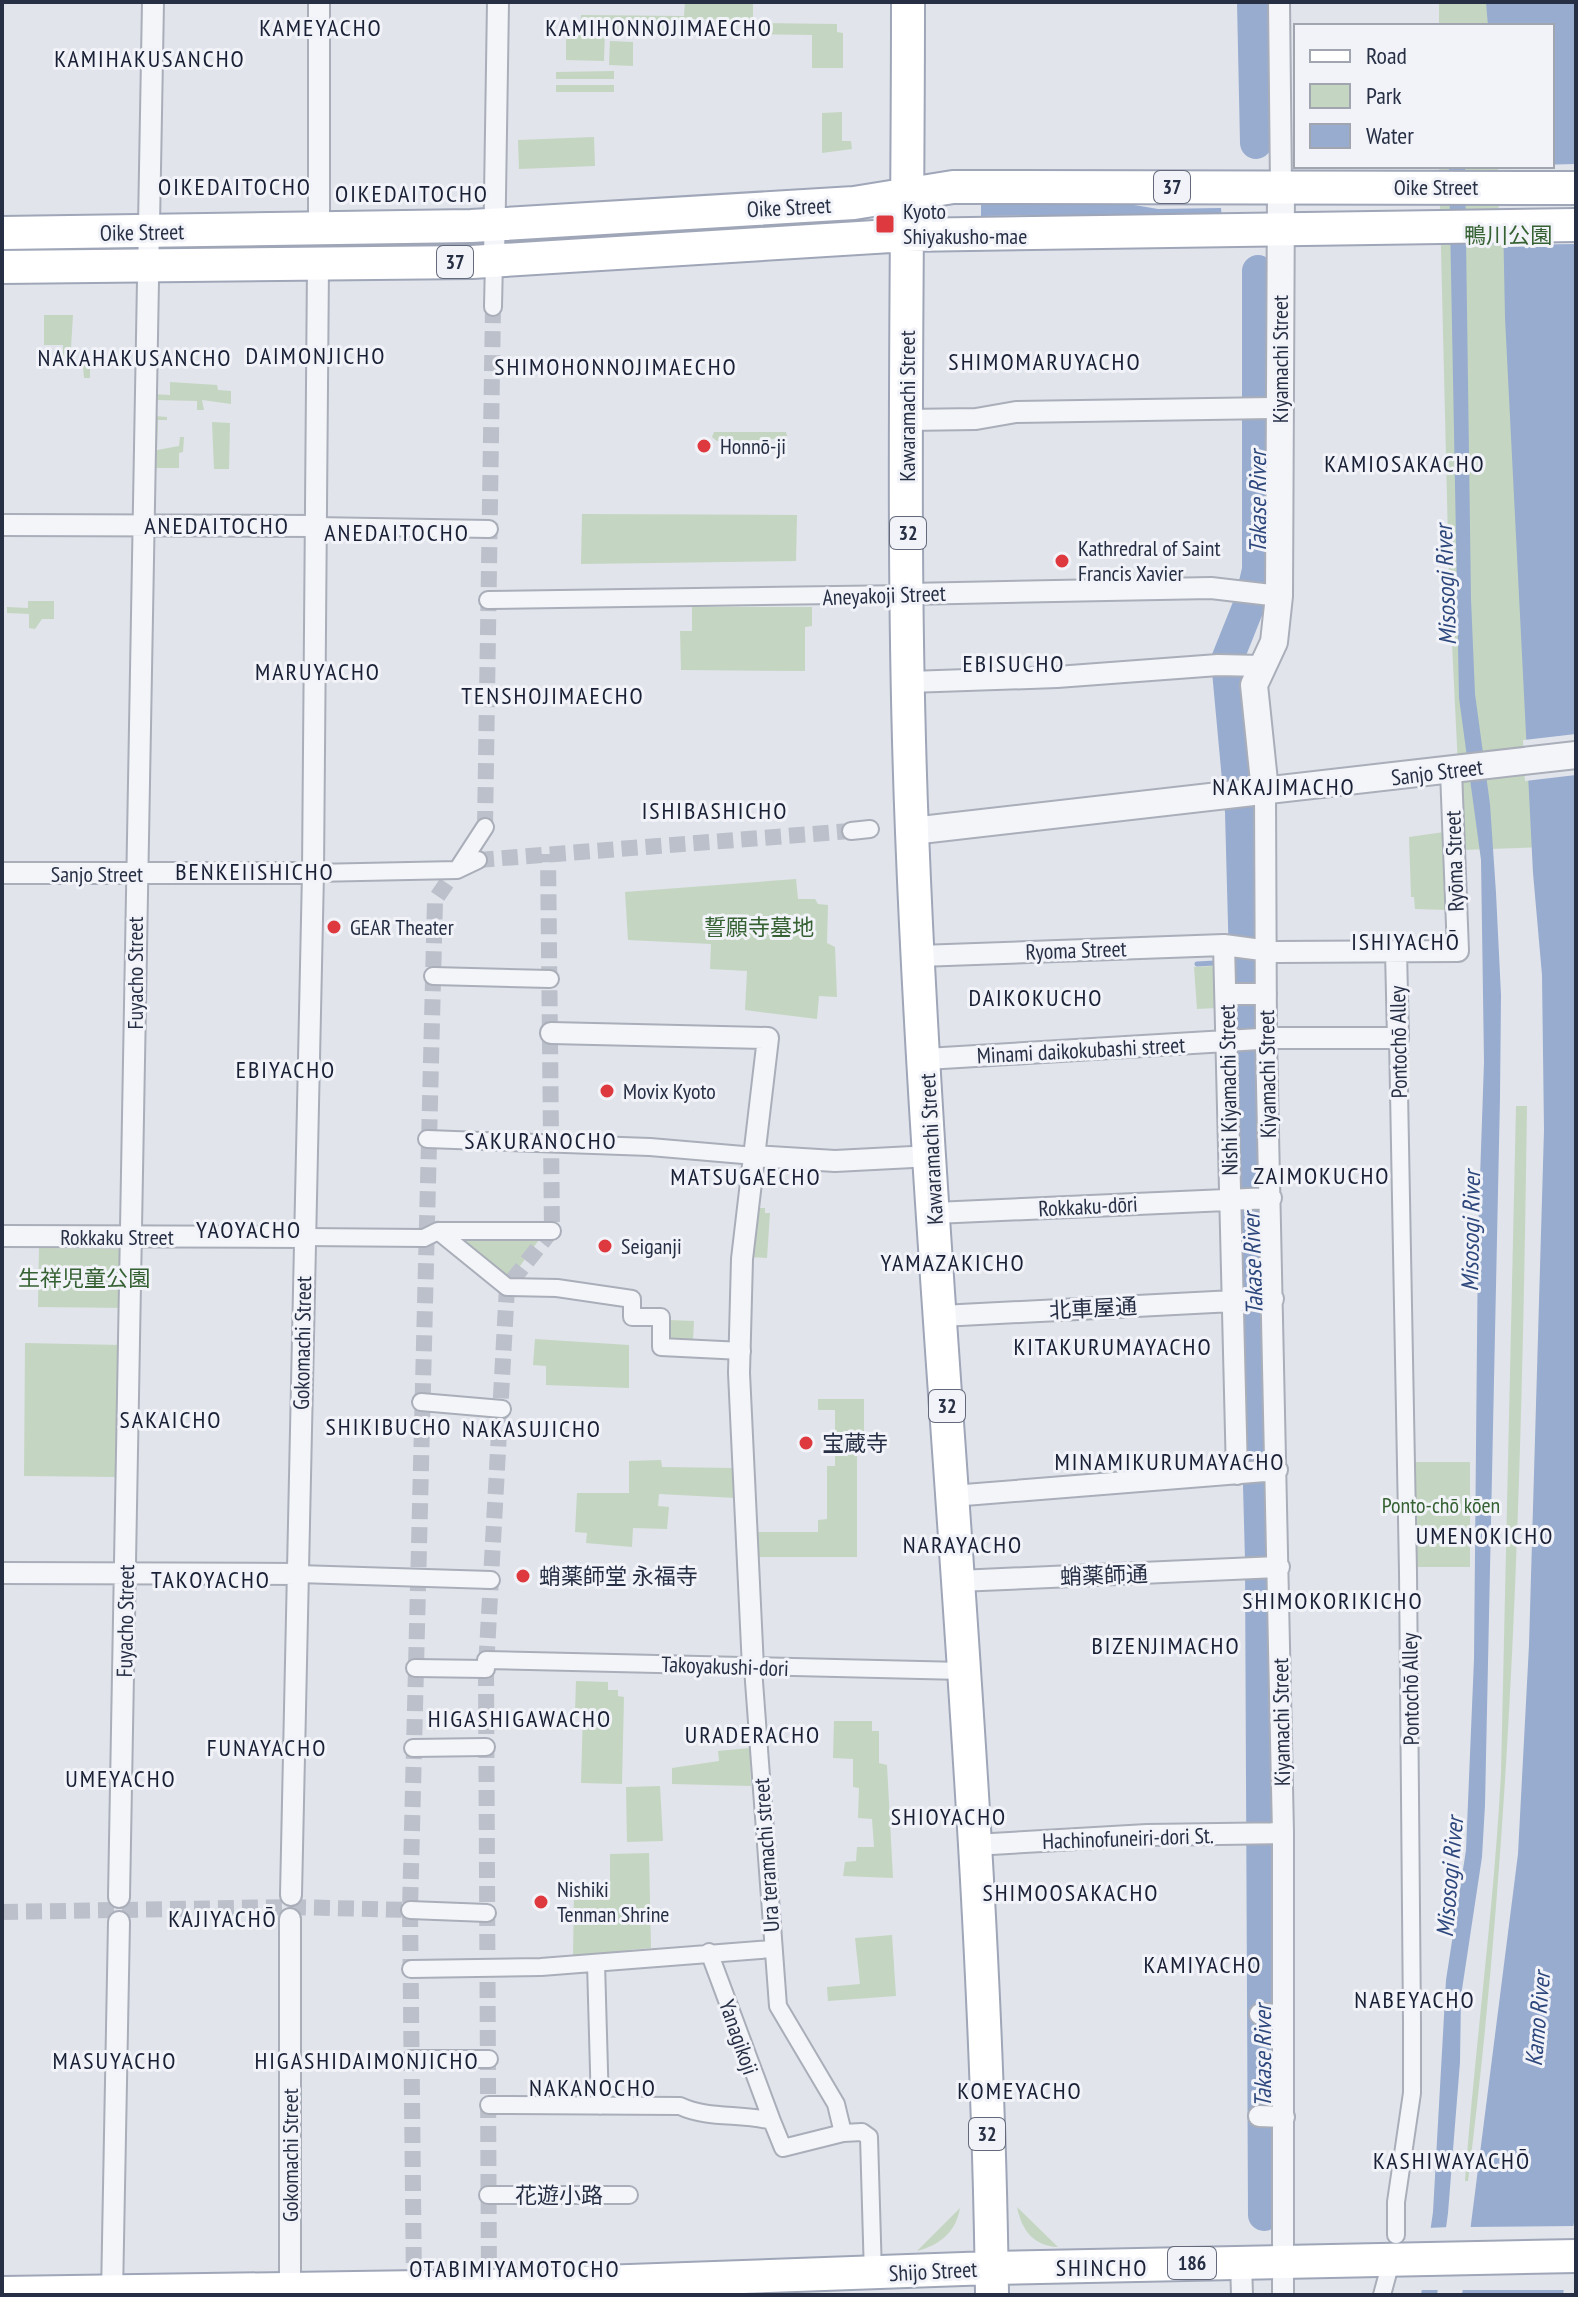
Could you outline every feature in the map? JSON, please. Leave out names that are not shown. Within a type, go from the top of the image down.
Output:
[{"type":"main road","name":"Kawaramachi Street","points":[[908,2],[907,420],[912,831],[974,1845],[992,2282]]},
{"type":"main road","name":"Oike Street","points":[[2,233],[494,225],[854,203],[969,187],[1576,188]]},
{"type":"main road","name":"Oike Street","points":[[2,267],[494,260],[907,235],[1281,232],[1576,225]]},
{"type":"main road","name":"Shijo Street","points":[[2,2293],[414,2291],[873,2275],[992,2282],[1403,2250],[1576,2256]]},
{"type":"street","name":"Fuyacho Street","points":[[119,1897],[153,2]]},
{"type":"street","points":[[319,2],[319,229]]},
{"type":"street","points":[[493,307],[498,2]]},
{"type":"street","name":"Kiyamachi Street","points":[[1279,2],[1281,232],[1266,408],[1274,642],[1239,666],[1254,685],[1244,948],[1257,1472],[1266,1567],[1262,1833],[1272,2015],[1271,2117],[1284,2261],[1283,2295]]},
{"type":"street","name":"Gokomachi Street","points":[[291,1895],[313,873],[318,264]]},
{"type":"street","points":[[907,420],[976,419],[1016,412],[1266,408]]},
{"type":"street","points":[[2,525],[489,529]]},
{"type":"street","name":"Aneyakoji Street","points":[[488,600],[1211,588],[1273,596]]},
{"type":"street","points":[[909,682],[1239,666]]},
{"type":"street","name":"Sanjo Street","points":[[912,831],[1576,755]]},
{"type":"street","name":"Ryōma Street","points":[[1244,948],[1458,951],[1457,770]]},
{"type":"street","points":[[453,876],[485,827]]},
{"type":"street","points":[[851,831],[870,829]]},
{"type":"street","name":"Sanjo Street","points":[[2,873],[453,876],[478,860]]},
{"type":"street","name":"Ryoma Street","points":[[919,956],[1244,948]]},
{"type":"street","name":"Nishi Kiyamachi Street","points":[[1244,948],[1257,1472]]},
{"type":"street","name":"Pontochō Alley","points":[[1382,2295],[1403,2250],[1396,2202],[1412,2093],[1408,1572],[1396,951]]},
{"type":"street","points":[[433,976],[550,979]]},
{"type":"street","name":"Ura teramachi street","points":[[551,1033],[768,1038],[742,1259],[741,1436],[772,1949],[779,2010],[836,2104],[843,2133]]},
{"type":"street","name":"Minami daikokubashi street","points":[[926,1059],[1246,1041],[1398,1038]]},
{"type":"street","points":[[427,1139],[650,1147],[835,1161],[932,1156]]},
{"type":"street","name":"Rokkaku-dōri","points":[[935,1213],[1251,1199]]},
{"type":"street","name":"Rokkaku Street","points":[[2,1236],[304,1237],[552,1231]]},
{"type":"street","points":[[431,1234],[507,1287],[557,1288],[632,1299],[632,1317],[661,1317],[661,1347],[742,1351]]},
{"type":"street","name":"北車屋通","points":[[941,1316],[1253,1300]]},
{"type":"street","points":[[421,1402],[502,1409]]},
{"type":"street","points":[[952,1496],[1257,1472]]},
{"type":"street","name":"蛸薬師通","points":[[958,1581],[1266,1567]]},
{"type":"street","points":[[2,1573],[298,1574],[491,1580]]},
{"type":"street","name":"Takoyakushi-dori","points":[[415,1668],[486,1664],[963,1671]]},
{"type":"street","points":[[413,1748],[486,1747]]},
{"type":"street","name":"Hachinofuneiri-dori St.","points":[[974,1845],[1147,1835],[1262,1833]]},
{"type":"street","points":[[410,1910],[487,1913]]},
{"type":"street","name":"Gokomachi Street","points":[[290,1919],[290,2293]]},
{"type":"street","points":[[112,2293],[119,1922]]},
{"type":"street","points":[[411,1969],[514,1969],[772,1949]]},
{"type":"street","name":"Yanagikoji","points":[[709,1952],[772,2121]]},
{"type":"street","points":[[596,1963],[600,2106]]},
{"type":"street","points":[[411,2059],[489,2059]]},
{"type":"street","points":[[489,2105],[680,2106],[694,2113],[729,2113],[772,2121],[783,2148],[843,2133],[862,2132],[869,2137],[873,2275]]},
{"type":"street","name":"花遊小路","points":[[488,2195],[629,2195]]},
{"type":"street","points":[[1241,2262],[1242,2295]]},
{"type":"green space","points":[[685,2],[753,2],[753,23],[837,24],[837,32],[843,33],[843,68],[812,68],[812,35],[744,34],[744,20],[687,19],[686,31],[605,30],[604,61],[566,60],[566,25],[580,25],[581,15],[684,16]]},
{"type":"green space","name":"鴨川公園","points":[[1439,2],[1576,2],[1576,846],[1462,850],[1449,581],[1439,168],[1554,168],[1554,24],[1439,24]]},
{"type":"green space","points":[[610,41],[633,42],[633,66],[609,65]]},
{"type":"green space","points":[[614,71],[614,79],[556,79],[556,72]]},
{"type":"green space","points":[[556,85],[614,85],[614,92],[556,92]]},
{"type":"green space","points":[[842,112],[842,141],[851,141],[852,149],[822,153],[822,113]]},
{"type":"green space","points":[[594,137],[595,166],[519,169],[518,140]]},
{"type":"green space","points":[[44,315],[73,315],[70,364],[90,364],[90,378],[84,378],[83,367],[63,367],[63,345],[44,345]]},
{"type":"green space","points":[[170,382],[217,385],[218,390],[231,391],[231,404],[202,400],[204,410],[197,410],[197,401],[156,400],[155,416],[167,417],[167,420],[158,420],[157,450],[179,446],[180,437],[184,437],[179,468],[152,468],[153,394],[170,395]]},
{"type":"green space","points":[[212,422],[230,423],[229,469],[214,469]]},
{"type":"green space","points":[[714,432],[786,432],[787,436],[763,441],[717,441],[712,437]]},
{"type":"green space","points":[[582,514],[797,515],[796,561],[581,564]]},
{"type":"green space","points":[[28,601],[54,601],[54,619],[42,619],[35,629],[29,628],[29,614],[7,613],[7,607],[28,608]]},
{"type":"green space","points":[[692,607],[812,607],[812,626],[805,627],[805,671],[681,670],[680,631],[692,631]]},
{"type":"green space","points":[[1444,832],[1448,910],[1415,909],[1414,897],[1411,897],[1409,837]]},
{"type":"green space","name":"誓願寺墓地","points":[[796,879],[798,899],[815,899],[818,904],[828,905],[827,943],[835,947],[837,997],[819,996],[817,1019],[745,1010],[747,971],[710,969],[711,944],[628,940],[625,892]]},
{"type":"green space","points":[[1213,966],[1216,1008],[1197,1009],[1194,967]]},
{"type":"green space","points":[[1516,1106],[1527,1106],[1522,1375],[1512,1644],[1496,1913],[1468,2181],[1465,2181],[1501,1773]]},
{"type":"green space","points":[[753,1208],[765,1208],[765,1213],[770,1213],[767,1258],[750,1257]]},
{"type":"green space","points":[[459,1237],[541,1237],[507,1284]]},
{"type":"green space","name":"生祥児童公園","points":[[39,1248],[130,1249],[129,1308],[38,1307]]},
{"type":"green space","points":[[668,1320],[694,1321],[693,1340],[667,1339]]},
{"type":"green space","points":[[535,1339],[629,1345],[629,1388],[546,1385],[546,1366],[533,1365]]},
{"type":"green space","points":[[25,1343],[121,1345],[118,1477],[24,1476]]},
{"type":"green space","points":[[818,1399],[864,1399],[864,1453],[857,1454],[857,1557],[757,1557],[757,1532],[818,1532],[818,1520],[827,1519],[827,1466],[835,1466],[835,1410],[818,1410]]},
{"type":"green space","points":[[661,1460],[662,1467],[734,1468],[736,1498],[659,1494],[658,1506],[669,1507],[667,1529],[633,1528],[632,1547],[586,1543],[587,1533],[575,1532],[577,1493],[629,1493],[629,1461]]},
{"type":"green space","name":"Ponto-chō kōen","points":[[1411,1462],[1470,1462],[1470,1567],[1411,1567]]},
{"type":"green space","points":[[576,1681],[608,1682],[608,1690],[618,1690],[618,1696],[624,1697],[622,1784],[581,1783],[583,1711],[575,1711]]},
{"type":"green space","points":[[834,1721],[872,1721],[872,1731],[879,1731],[879,1763],[887,1765],[893,1878],[843,1876],[845,1862],[856,1861],[857,1847],[874,1847],[872,1819],[858,1818],[859,1788],[853,1787],[853,1759],[833,1758]]},
{"type":"green space","points":[[750,1748],[751,1786],[672,1784],[672,1768],[719,1761],[718,1751]]},
{"type":"green space","points":[[660,1786],[663,1841],[627,1842],[626,1787]]},
{"type":"green space","points":[[649,1853],[651,1948],[628,1950],[627,1955],[573,1958],[574,1891],[580,1891],[580,1884],[610,1883],[610,1854]]},
{"type":"green space","points":[[892,1935],[896,1996],[828,2001],[827,1987],[860,1984],[855,1938]]},
{"type":"green space","points":[[1017,2207],[1058,2247],[1042,2244],[1030,2236]]},
{"type":"green space","points":[[960,2208],[955,2224],[946,2236],[917,2251]]},
{"type":"water","name":"Kamo River","points":[[1486,2],[1576,2],[1576,2209],[1563,2295],[1462,2295],[1518,1854],[1529,1645],[1544,1130],[1542,975],[1533,873],[1505,318],[1502,168],[1554,168],[1554,24],[1488,24]]},
{"type":"water","points":[[1449,168],[1465,168],[1471,599],[1475,694],[1490,804],[1496,893],[1501,995],[1500,1097],[1482,1857],[1461,1996],[1460,2062],[1448,2213],[1437,2295],[1421,2295],[1433,2212],[1446,1980],[1466,1850],[1474,1659],[1478,1236],[1484,1062],[1481,860],[1459,698]]},
{"type":"water","points":[[1110,201],[1158,209],[1221,208],[1222,221],[1092,224],[1043,215],[981,216],[981,203]]},
{"type":"pier","points":[[1576,164],[1576,244],[1499,245],[1498,168],[1554,168],[1554,165]]},
{"type":"pier","points":[[1576,734],[1576,775],[1525,781],[1523,740]]},
{"type":"pier","points":[[1576,2226],[1569,2290],[1459,2290],[1468,2227]]},
{"type":"pier","points":[[1450,2227],[1442,2290],[1418,2290],[1427,2228]]},
{"type":"waterway","name":"Takase River","points":[[1253,2],[1256,143]]},
{"type":"waterway","name":"Takase River","points":[[1258,271],[1258,570],[1251,600],[1227,660],[1241,812],[1261,1560],[1264,2215]]},
{"type":"waterway","points":[[1197,964],[1215,963]]},
{"type":"tunnel","points":[[485,827],[493,307]]},
{"type":"tunnel","points":[[478,860],[851,831]]},
{"type":"tunnel","points":[[489,2286],[486,1669],[507,1287],[552,1230],[548,854]]},
{"type":"tunnel","points":[[414,2287],[410,1910],[435,900],[448,881]]},
{"type":"tunnel","points":[[2,1912],[290,1907],[410,1910]]},
{"type":"place","name":"Kyoto Shiyakusho-mae","points":[[885,224]]},
{"type":"place","name":"Honnō-ji","points":[[704,446]]},
{"type":"place","name":"Kathredral of Saint Francis Xavier","points":[[1062,561]]},
{"type":"place","name":"GEAR Theater","points":[[334,927]]},
{"type":"place","name":"Movix Kyoto","points":[[607,1091]]},
{"type":"place","name":"Seiganji","points":[[605,1246]]},
{"type":"place","name":"宝蔵寺","points":[[806,1443]]},
{"type":"place","name":"蛸薬師堂 永福寺","points":[[523,1576]]},
{"type":"place","name":"Nishiki Tenman Shrine","points":[[541,1902]]},
{"type":"district","name":"KAMEYACHO","points":[[321,28]]},
{"type":"district","name":"KAMIHONNOJIMAECHO","points":[[659,28]]},
{"type":"district","name":"KAMIHAKUSANCHO","points":[[150,59]]},
{"type":"district","name":"OIKEDAITOCHO","points":[[235,187]]},
{"type":"district","name":"OIKEDAITOCHO","points":[[412,194]]},
{"type":"district","name":"DAIMONJICHO","points":[[316,356]]},
{"type":"district","name":"NAKAHAKUSANCHO","points":[[135,358]]},
{"type":"district","name":"SHIMOMARUYACHO","points":[[1045,362]]},
{"type":"district","name":"SHIMOHONNOJIMAECHO","points":[[616,367]]},
{"type":"district","name":"KAMIOSAKACHO","points":[[1405,464]]},
{"type":"district","name":"ANEDAITOCHO","points":[[217,526]]},
{"type":"district","name":"ANEDAITOCHO","points":[[397,533]]},
{"type":"district","name":"EBISUCHO","points":[[1014,664]]},
{"type":"district","name":"MARUYACHO","points":[[318,672]]},
{"type":"district","name":"TENSHOJIMAECHO","points":[[553,696]]},
{"type":"district","name":"NAKAJIMACHO","points":[[1284,787]]},
{"type":"district","name":"ISHIBASHICHO","points":[[715,811]]},
{"type":"district","name":"BENKEIISHICHO","points":[[255,872]]},
{"type":"district","name":"ISHIYACHŌ","points":[[1406,942]]},
{"type":"district","name":"DAIKOKUCHO","points":[[1036,998]]},
{"type":"district","name":"EBIYACHO","points":[[286,1070]]},
{"type":"district","name":"SAKURANOCHO","points":[[541,1141]]},
{"type":"district","name":"ZAIMOKUCHO","points":[[1322,1176]]},
{"type":"district","name":"MATSUGAECHO","points":[[746,1177]]},
{"type":"district","name":"YAOYACHO","points":[[249,1230]]},
{"type":"district","name":"YAMAZAKICHO","points":[[953,1263]]},
{"type":"district","name":"KITAKURUMAYACHO","points":[[1113,1347]]},
{"type":"district","name":"SAKAICHO","points":[[171,1420]]},
{"type":"district","name":"SHIKIBUCHO","points":[[389,1427]]},
{"type":"district","name":"NAKASUJICHO","points":[[532,1429]]},
{"type":"district","name":"MINAMIKURUMAYACHO","points":[[1170,1462]]},
{"type":"district","name":"UMENOKICHO","points":[[1485,1536]]},
{"type":"district","name":"NARAYACHO","points":[[963,1545]]},
{"type":"district","name":"TAKOYACHO","points":[[211,1580]]},
{"type":"district","name":"SHIMOKORIKICHO","points":[[1333,1601]]},
{"type":"district","name":"BIZENJIMACHO","points":[[1166,1646]]},
{"type":"district","name":"HIGASHIGAWACHO","points":[[520,1719]]},
{"type":"district","name":"URADERACHO","points":[[753,1735]]},
{"type":"district","name":"FUNAYACHO","points":[[267,1748]]},
{"type":"district","name":"UMEYACHO","points":[[121,1779]]},
{"type":"district","name":"SHIOYACHO","points":[[949,1817]]},
{"type":"district","name":"SHIMOOSAKACHO","points":[[1071,1893]]},
{"type":"district","name":"KAJIYACHŌ","points":[[223,1919]]},
{"type":"district","name":"KAMIYACHO","points":[[1203,1965]]},
{"type":"district","name":"NABEYACHO","points":[[1415,2000]]},
{"type":"district","name":"MASUYACHO","points":[[115,2061]]},
{"type":"district","name":"HIGASHIDAIMONJICHO","points":[[367,2061]]},
{"type":"district","name":"NAKANOCHO","points":[[593,2088]]},
{"type":"district","name":"KOMEYACHO","points":[[1020,2091]]},
{"type":"district","name":"KASHIWAYACHŌ","points":[[1452,2161]]},
{"type":"district","name":"SHINCHO","points":[[1102,2268]]},
{"type":"district","name":"OTABIMIYAMOTOCHO","points":[[515,2269]]},
{"type":"water label","name":"Misosogi River","points":[[1446,585]]},
{"type":"water label","name":"Misosogi River","points":[[1471,1231]]},
{"type":"water label","name":"Misosogi River","points":[[1450,1877]]}]
